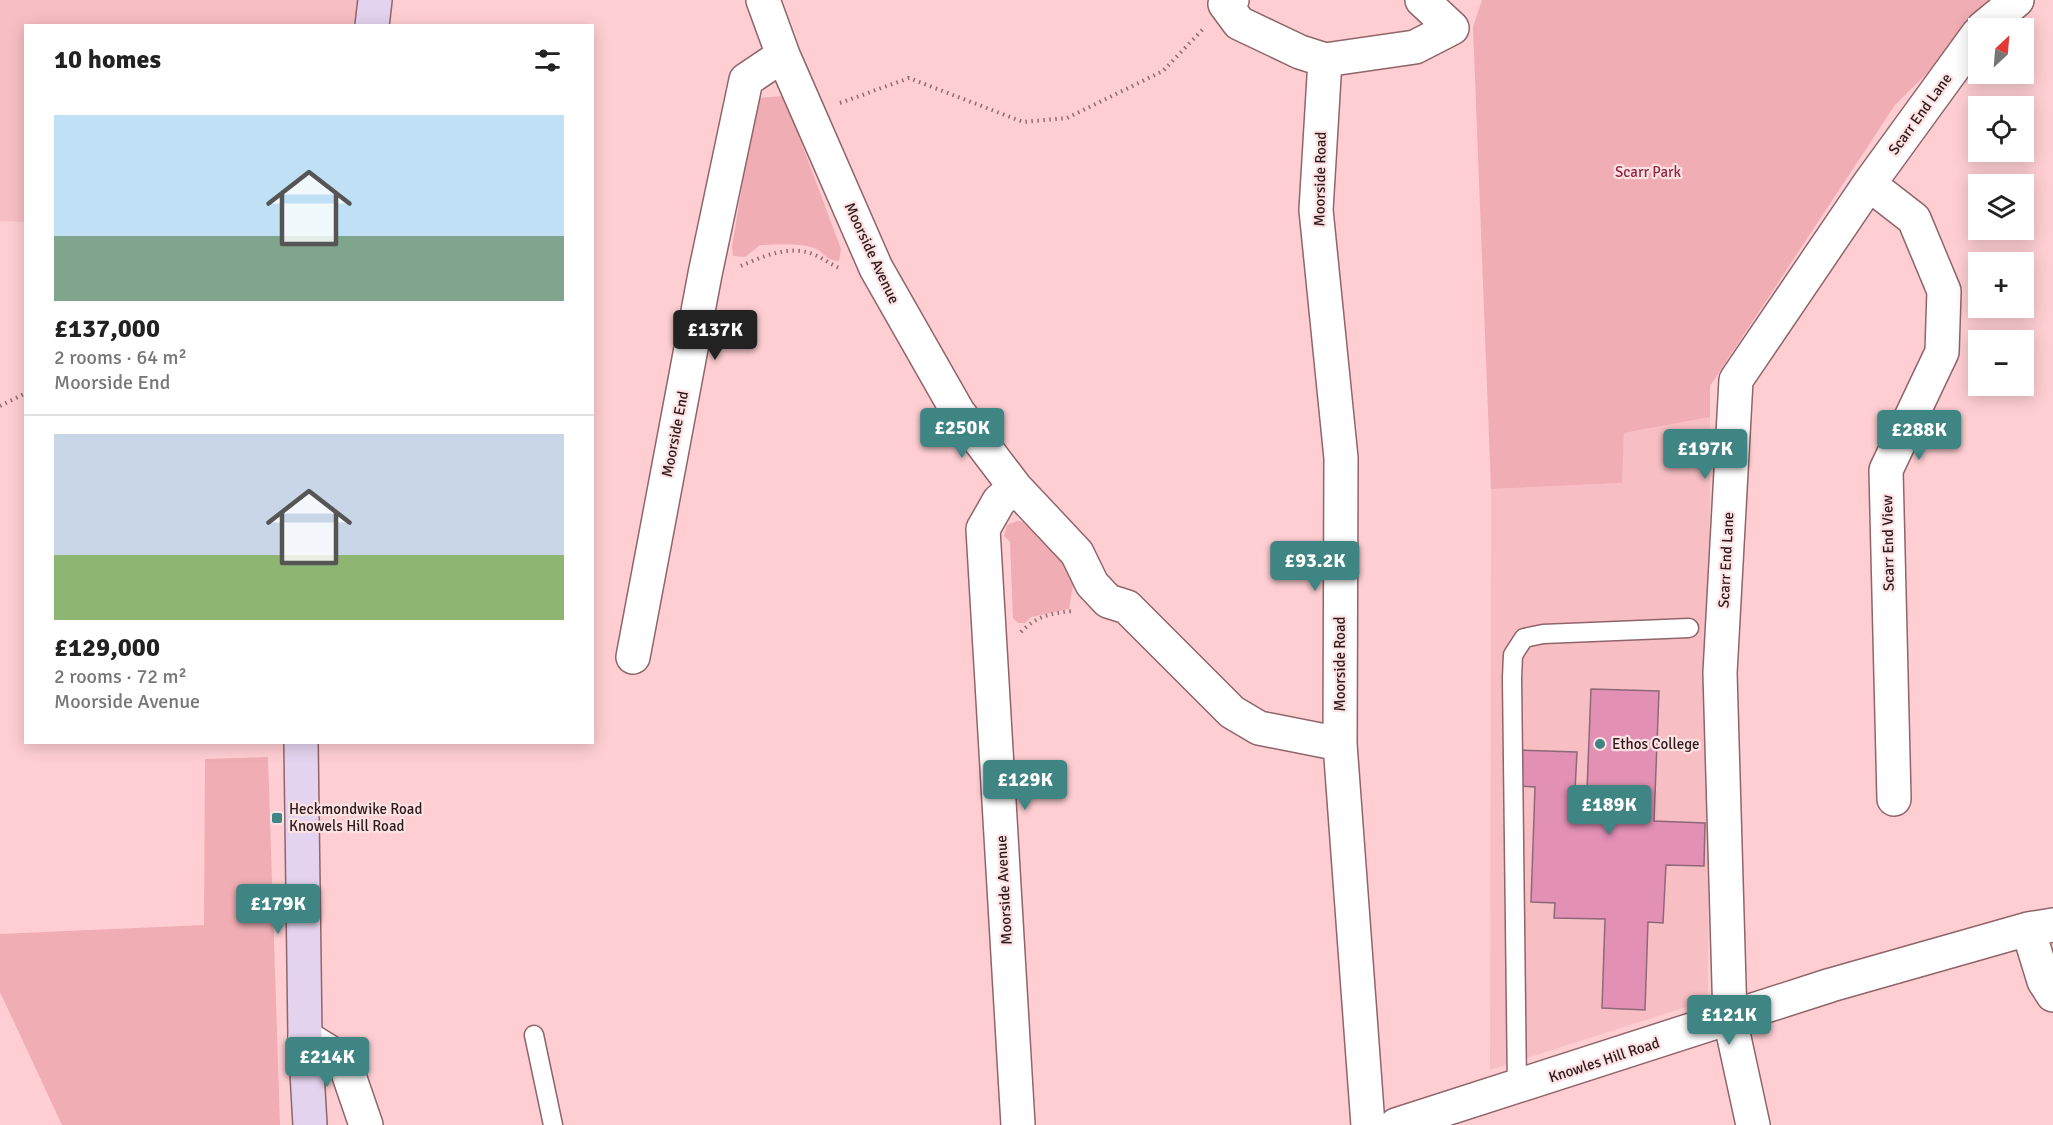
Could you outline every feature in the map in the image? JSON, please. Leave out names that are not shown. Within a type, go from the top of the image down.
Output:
[{"type":"main road","points":[[372,24],[375,0]]},
{"type":"main road","points":[[301,744],[305,1037],[310,1125]]},
{"type":"street","name":"Moorside Avenue","points":[[764,0],[783,55],[811,113],[876,268],[958,412],[1015,487],[1077,553],[1092,584],[1108,601],[1127,607],[1233,712],[1259,728],[1340,744]]},
{"type":"street","points":[[1229,2],[1239,23],[1300,52],[1325,60],[1415,46],[1452,28],[1422,0]]},
{"type":"street","points":[[1995,18],[2017,0]]},
{"type":"street","name":"Scarr End Lane","points":[[1753,1125],[1730,1019],[1720,673],[1736,380],[1869,184],[1968,48]]},
{"type":"street","name":"Moorside End","points":[[633,657],[705,274],[746,80],[783,55]]},
{"type":"street","name":"Moorside Road","points":[[1325,60],[1316,210],[1341,458],[1340,744],[1368,1125]]},
{"type":"street","name":"Scarr End View","points":[[1869,184],[1914,219],[1944,291],[1942,352],[1886,470],[1894,799]]},
{"type":"street","name":"Moorside Avenue","points":[[1015,487],[999,501],[983,529],[1018,1125]]},
{"type":"street","points":[[2041,927],[2044,981],[2053,994]]},
{"type":"street","name":"Knowles Hill Road","points":[[1396,1125],[1517,1088],[1831,985],[2041,927]]},
{"type":"street","points":[[305,1037],[344,1061],[366,1125]]},
{"type":"lane","points":[[1517,1088],[1515,828],[1512,768],[1513,655],[1524,638],[1543,634],[1689,628]]},
{"type":"lane","points":[[534,1035],[554,1125]]},
{"type":"path","points":[[811,113],[909,78],[1023,122],[1067,118],[1163,71],[1229,2]]},
{"type":"path","points":[[705,274],[733,269],[766,255],[788,251],[813,254],[851,274],[876,268]]},
{"type":"path","points":[[0,406],[24,394]]},
{"type":"path","points":[[989,638],[1019,635],[1032,620],[1108,601]]},
{"type":"shaded area","points":[[0,0],[375,0],[372,24],[24,24],[24,222],[0,221]]},
{"type":"shaded area","name":"Ethos College","points":[[1710,417],[1708,1000],[1490,1070],[1491,489],[1622,483],[1624,433]]},
{"type":"green space","name":"Scarr Park","points":[[1482,0],[2001,0],[1983,18],[1968,18],[1968,33],[1895,105],[1710,386],[1710,417],[1624,433],[1622,483],[1491,489],[1473,27]]},
{"type":"green space","points":[[784,96],[841,249],[839,261],[827,258],[814,248],[794,244],[760,245],[745,257],[733,256],[732,246],[757,98]]},
{"type":"green space","points":[[1017,521],[1027,522],[1061,548],[1073,585],[1069,609],[1031,617],[1025,623],[1018,623],[1013,618],[1010,542],[1004,536],[1007,525]]},
{"type":"green space","points":[[268,757],[280,1125],[62,1125],[0,992],[0,934],[204,925],[205,759]]},
{"type":"building","points":[[1591,689],[1659,691],[1654,821],[1705,823],[1704,866],[1666,865],[1663,923],[1648,922],[1645,1010],[1602,1008],[1605,919],[1554,918],[1555,903],[1531,902],[1535,787],[1518,786],[1519,750],[1577,752],[1575,790],[1587,790]]},
{"type":"place","name":"Ethos College","points":[[1600,744]]},
{"type":"place","name":"Heckmondwike Road Knowels Hill Road","points":[[277,818]]}]
